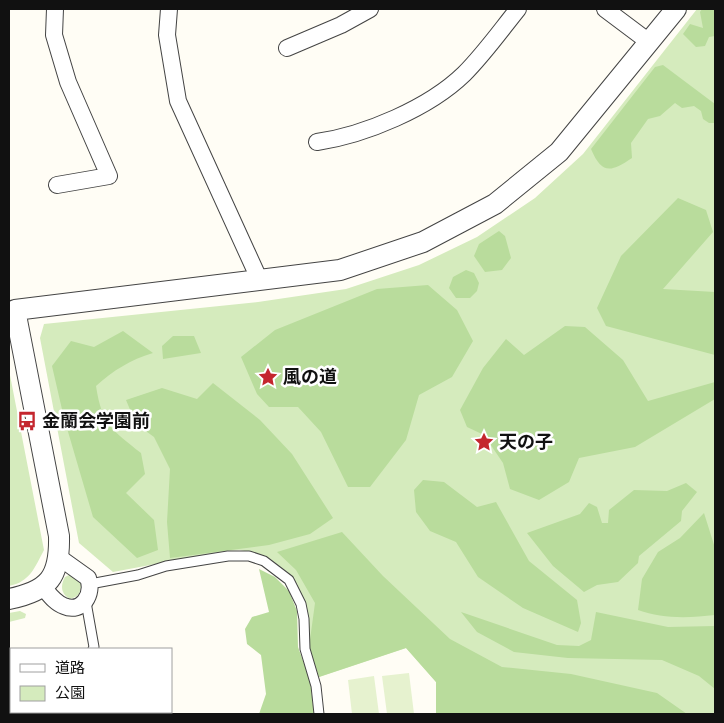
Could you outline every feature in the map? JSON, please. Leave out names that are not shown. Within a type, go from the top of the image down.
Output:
[{"type":"street","points":[[55,9],[54,35],[68,82],[109,176],[56,185]]},
{"type":"street","points":[[169,9],[166,34],[178,101],[260,281]]},
{"type":"street","points":[[287,48],[341,25],[370,9]]},
{"type":"street","points":[[317,142],[339,139],[397,117],[433,98],[464,74],[518,9]]},
{"type":"street","points":[[604,9],[649,42]]},
{"type":"street","points":[[9,598],[43,587],[54,575],[60,558],[59,536],[12,311],[340,270],[423,242],[495,204],[559,152],[676,9]]},
{"type":"street","points":[[43,587],[62,606],[74,608],[86,602],[90,584],[85,574],[60,558]]},
{"type":"lane","points":[[90,584],[138,575],[166,566],[228,556],[249,556],[264,561],[278,569],[289,580],[301,604],[304,619],[304,649],[316,686],[319,714]]},
{"type":"lane","points":[[86,602],[95,648]]},
{"type":"lane","points":[[10,707],[10,714]]},
{"type":"green space","points":[[697,9],[715,9],[715,714],[444,714],[436,682],[406,648],[319,677],[309,647],[305,602],[297,584],[286,571],[258,554],[240,550],[225,551],[113,572],[79,543],[40,338],[44,324],[258,302],[346,289],[419,265],[477,237],[535,198],[583,154]]},
{"type":"green space","points":[[702,9],[715,9],[715,36],[709,37],[705,46],[696,47],[683,34],[690,24],[703,28],[700,12]]},
{"type":"green space","points":[[663,65],[715,104],[715,123],[709,123],[703,119],[701,111],[694,106],[682,108],[675,103],[660,116],[648,119],[631,143],[632,158],[613,168],[603,167],[591,149],[655,67]]},
{"type":"green space","points":[[678,198],[706,210],[713,232],[663,289],[715,292],[715,355],[606,326],[597,308],[621,256]]},
{"type":"green space","points":[[499,231],[505,236],[511,258],[502,270],[485,272],[474,256],[479,244]]},
{"type":"green space","points":[[466,270],[474,273],[479,283],[477,291],[470,298],[456,298],[449,288],[453,277]]},
{"type":"green space","points":[[428,285],[457,310],[473,341],[452,377],[419,395],[406,440],[370,487],[348,487],[321,432],[298,407],[269,407],[257,394],[241,357],[275,330],[377,289]]},
{"type":"green space","points":[[565,326],[585,327],[623,360],[648,401],[715,382],[715,399],[635,447],[579,458],[569,482],[539,500],[510,489],[503,463],[484,435],[467,427],[460,410],[483,368],[506,339],[524,355]]},
{"type":"green space","points":[[123,331],[153,353],[123,366],[96,386],[101,410],[110,426],[141,453],[145,474],[126,493],[154,520],[158,550],[137,558],[93,517],[64,418],[52,366],[71,341],[94,347]]},
{"type":"green space","points":[[173,336],[194,336],[201,353],[163,359],[162,346]]},
{"type":"green space","points":[[9,370],[44,550],[31,573],[22,581],[9,586]]},
{"type":"green space","points":[[213,383],[260,420],[292,454],[333,518],[310,534],[269,545],[170,558],[167,522],[170,469],[154,437],[136,424],[126,400],[162,388],[197,399]]},
{"type":"green space","points":[[423,480],[444,482],[477,507],[496,502],[529,561],[577,600],[581,623],[578,632],[523,608],[478,577],[456,542],[430,531],[416,512],[414,490]]},
{"type":"green space","points":[[686,483],[697,492],[682,511],[681,521],[639,556],[638,563],[618,582],[597,585],[584,592],[553,566],[527,533],[580,514],[589,503],[597,507],[602,523],[608,523],[609,510],[634,490],[667,491]]},
{"type":"green space","points":[[704,513],[715,548],[715,615],[676,617],[656,615],[638,610],[642,579],[658,552],[680,538]]},
{"type":"green space","points":[[342,532],[383,576],[450,639],[502,667],[571,674],[657,693],[687,714],[436,714],[436,682],[406,648],[319,677],[309,647],[315,603],[296,570],[277,552]]},
{"type":"green space","points":[[259,569],[275,577],[289,591],[297,611],[298,647],[310,680],[314,714],[259,714],[266,694],[261,655],[247,644],[245,629],[252,617],[269,612]]},
{"type":"green space","points":[[71,574],[81,582],[81,585],[78,595],[70,599],[63,592],[62,584],[65,577]]},
{"type":"green space","points":[[20,611],[26,614],[25,618],[9,622],[9,613]]},
{"type":"green space","points":[[461,612],[557,645],[579,646],[591,640],[596,612],[668,627],[715,626],[715,689],[699,676],[662,660],[568,658],[514,652],[477,632]]},
{"type":"green space","points":[[409,673],[414,714],[387,714],[382,676]]},
{"type":"green space","points":[[374,676],[379,714],[352,714],[348,680]]},
{"type":"place","name":"風の道","points":[[268,377]]},
{"type":"place","name":"金蘭会学園前","points":[[27,421]]},
{"type":"place","name":"天の子","points":[[484,442]]}]
